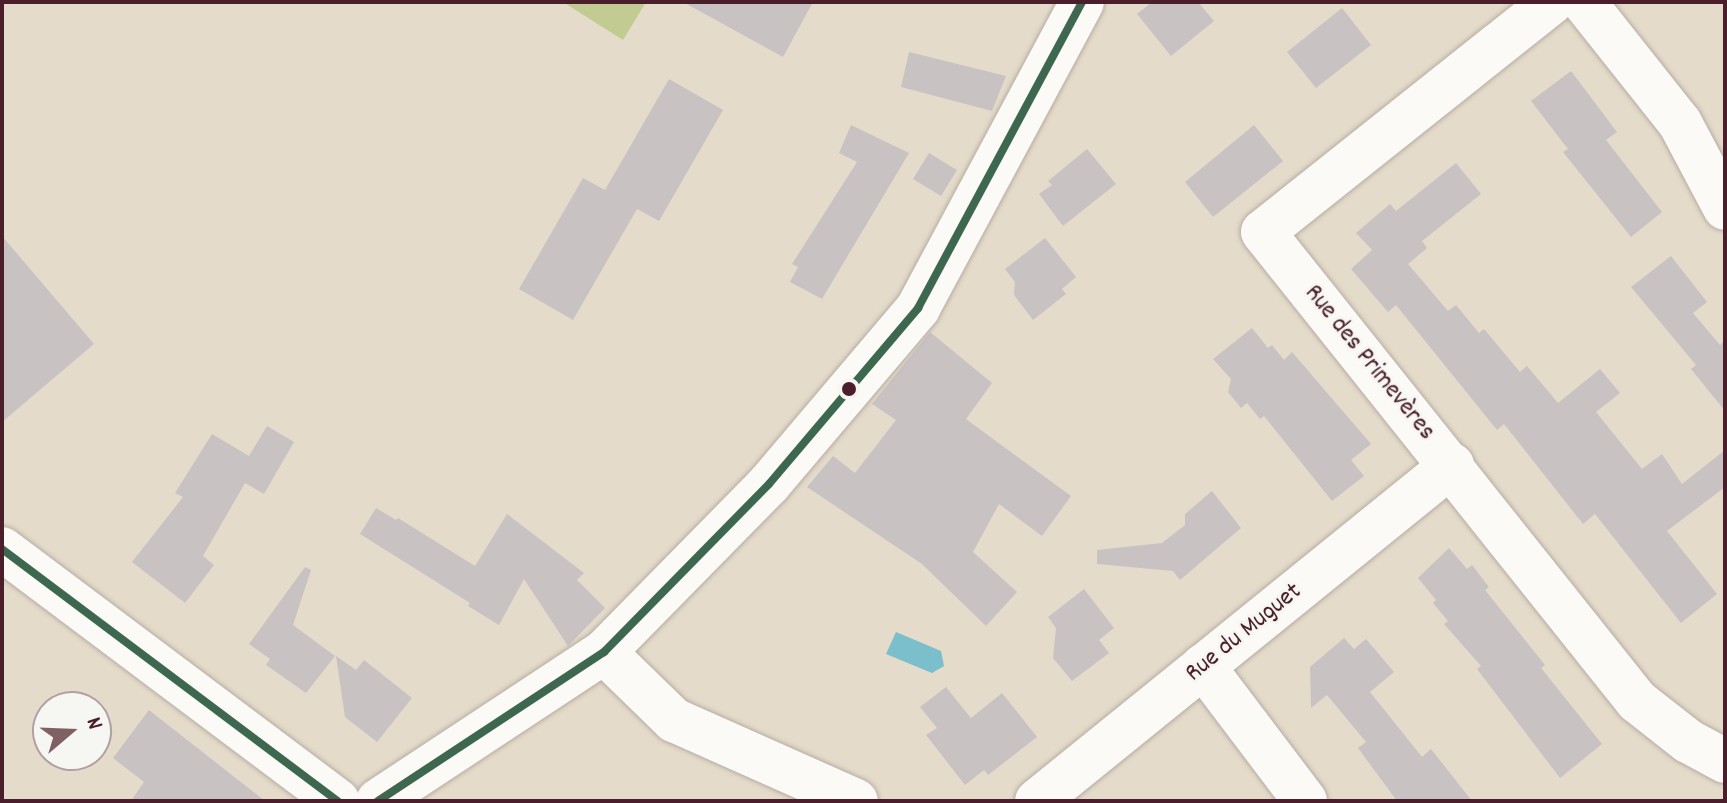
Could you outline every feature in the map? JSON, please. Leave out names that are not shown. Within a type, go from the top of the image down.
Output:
[{"type":"street","points":[[378,801],[604,652],[769,484],[918,308],[1082,2]]},
{"type":"street","name":"Rue des Primevères","points":[[1552,2],[1263,232],[1452,465],[1637,701],[1688,741],[1725,761]]},
{"type":"street","points":[[1584,2],[1680,123],[1725,208]]},
{"type":"street","name":"Rue du Muguet","points":[[1037,801],[1452,465]]},
{"type":"street","points":[[2,549],[338,801]]},
{"type":"street","points":[[604,652],[674,720],[856,801]]},
{"type":"street","points":[[1203,666],[1305,801]]},
{"type":"green space","points":[[563,2],[646,2],[623,40]]},
{"type":"water","points":[[896,632],[941,651],[944,666],[932,673],[886,654]]},
{"type":"building","points":[[683,2],[813,2],[783,57]]},
{"type":"building","points":[[1152,2],[1198,2],[1214,21],[1171,56],[1137,14]]},
{"type":"building","points":[[1342,8],[1371,45],[1316,88],[1287,52]]},
{"type":"building","points":[[909,52],[1006,76],[992,111],[901,87]]},
{"type":"building","points":[[1571,71],[1617,132],[1606,140],[1662,212],[1631,237],[1563,152],[1568,149],[1531,101]]},
{"type":"building","points":[[669,79],[723,110],[659,221],[637,209],[573,320],[519,289],[583,178],[605,190]]},
{"type":"building","points":[[851,125],[909,153],[822,299],[790,282],[798,267],[792,264],[857,162],[839,153]]},
{"type":"building","points":[[1254,125],[1283,161],[1213,217],[1185,182]]},
{"type":"building","points":[[1087,149],[1116,184],[1063,226],[1039,194],[1052,185],[1048,181]]},
{"type":"building","points":[[929,153],[957,170],[941,196],[913,179]]},
{"type":"building","points":[[1456,163],[1481,194],[1422,241],[1427,248],[1408,264],[1448,311],[1456,305],[1479,333],[1484,329],[1520,372],[1527,366],[1558,403],[1600,369],[1620,393],[1596,412],[1642,469],[1662,454],[1682,484],[1725,450],[1725,487],[1667,531],[1717,594],[1681,623],[1595,514],[1583,524],[1504,424],[1497,430],[1396,305],[1388,312],[1351,269],[1372,250],[1356,233],[1390,204],[1396,211]]},
{"type":"building","points":[[2,236],[94,344],[2,422]]},
{"type":"building","points":[[1045,238],[1076,277],[1062,289],[1066,294],[1033,320],[1014,295],[1015,282],[1005,269]]},
{"type":"building","points":[[1671,256],[1707,302],[1693,313],[1720,345],[1725,340],[1725,411],[1691,369],[1696,365],[1631,287]]},
{"type":"building","points":[[1252,328],[1268,348],[1272,345],[1284,360],[1292,352],[1371,444],[1351,460],[1364,476],[1332,501],[1264,416],[1260,419],[1247,403],[1241,408],[1228,392],[1231,379],[1213,359]]},
{"type":"building","points":[[930,332],[992,383],[966,419],[1071,496],[1042,536],[999,504],[973,552],[1017,592],[986,626],[922,564],[807,487],[833,456],[855,473],[896,420],[872,404]]},
{"type":"building","points":[[267,426],[294,442],[264,494],[245,483],[203,556],[214,565],[185,603],[132,562],[183,497],[175,493],[212,434],[249,456]]},
{"type":"building","points":[[1212,491],[1241,528],[1180,580],[1173,571],[1097,564],[1097,550],[1162,543],[1185,525],[1185,514]]},
{"type":"building","points":[[376,508],[396,520],[398,518],[475,566],[507,514],[584,573],[577,580],[605,608],[568,646],[524,579],[499,625],[468,606],[470,603],[360,534]]},
{"type":"building","points":[[1449,548],[1467,569],[1472,565],[1489,587],[1485,590],[1545,665],[1541,668],[1602,744],[1560,778],[1477,669],[1481,666],[1444,624],[1448,621],[1418,578]]},
{"type":"building","points":[[305,567],[311,570],[293,625],[335,656],[306,693],[266,665],[270,659],[249,644]]},
{"type":"building","points":[[1084,589],[1114,628],[1099,640],[1109,653],[1072,681],[1053,658],[1056,628],[1048,617]]},
{"type":"building","points":[[1344,638],[1354,649],[1366,639],[1394,672],[1370,692],[1422,757],[1431,749],[1472,801],[1397,801],[1358,748],[1366,742],[1327,695],[1311,708],[1310,667]]},
{"type":"building","points":[[336,656],[356,670],[364,660],[412,698],[377,742],[345,717]]},
{"type":"building","points":[[946,687],[971,718],[1002,693],[1037,737],[988,775],[984,770],[965,785],[926,735],[937,728],[920,707]]},
{"type":"building","points":[[149,710],[265,801],[131,801],[144,782],[113,758]]},
{"type":"transit line","points":[[378,801],[604,652],[769,484],[918,308],[1082,2]]},
{"type":"transit line","points":[[2,549],[338,801]]}]
